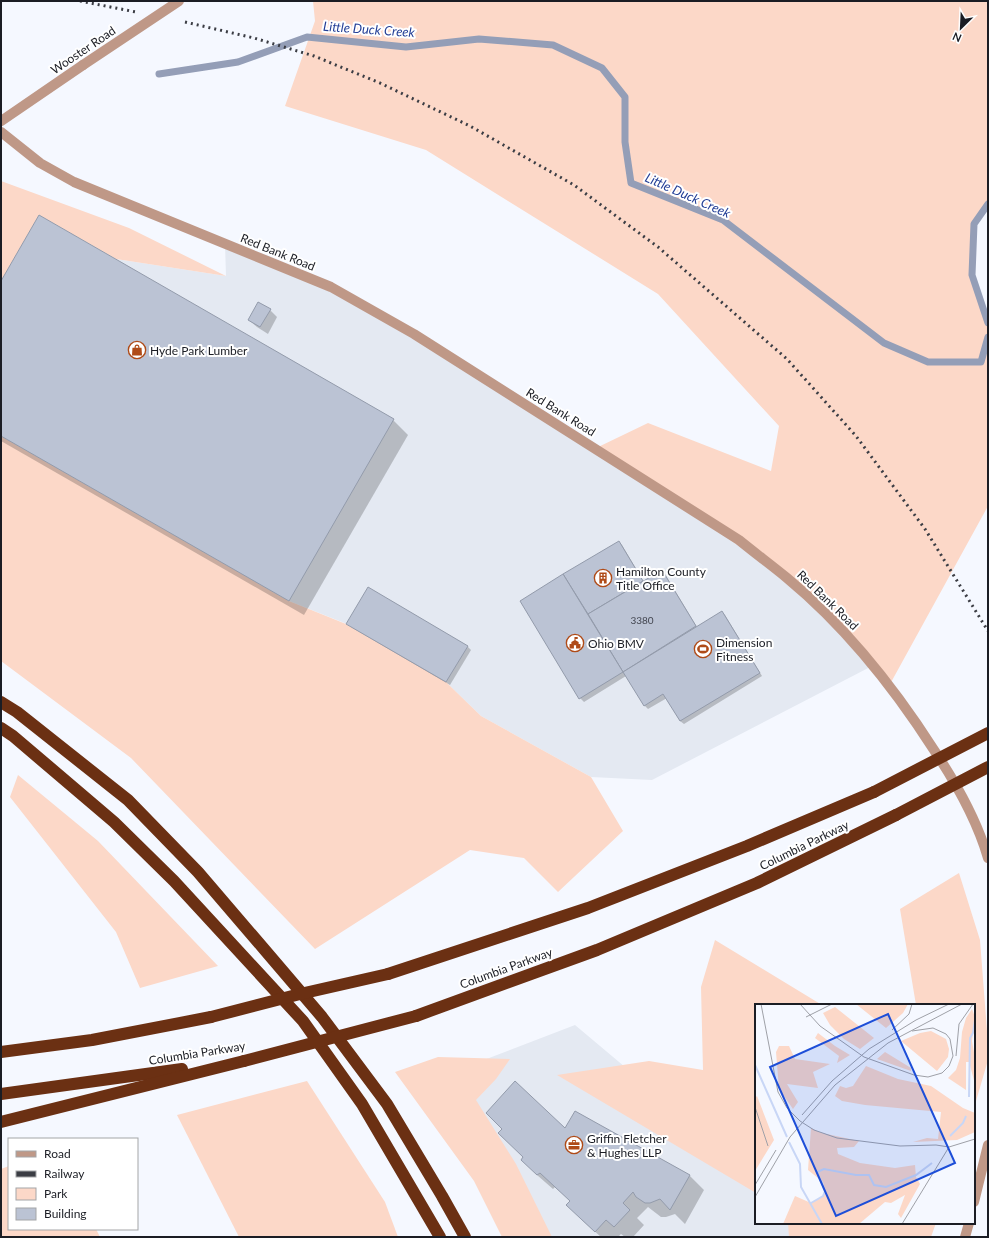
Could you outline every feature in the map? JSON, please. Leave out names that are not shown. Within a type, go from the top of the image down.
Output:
[{"type":"highway","points":[[1,702],[16,712],[128,800],[198,872],[322,1018],[387,1104],[465,1237]]},
{"type":"highway","points":[[1,728],[13,736],[120,828],[174,881],[303,1021],[362,1104],[440,1237]]},
{"type":"highway","name":"Columbia Parkway","points":[[1,1052],[92,1040],[212,1017],[300,994],[388,974],[588,908],[746,846],[874,792],[988,733]]},
{"type":"highway","name":"Columbia Parkway","points":[[1,1094],[244,1060],[416,1016],[597,950],[757,883],[896,815],[988,767]]},
{"type":"highway","points":[[1,1122],[244,1060]]},
{"type":"street","name":"Wooster Road","points":[[1,121],[83,64],[179,1]]},
{"type":"street","name":"Red Bank Road","points":[[1,132],[40,163],[74,182],[331,287],[414,334],[739,540],[787,578],[832,620],[874,665],[911,714],[945,766],[969,811],[988,858]]},
{"type":"street","points":[[975,1198],[988,1145]]},
{"type":"street","points":[[966,1237],[969,1224]]},
{"type":"shaded area","points":[[39,215],[116,259],[226,276],[225,244],[331,287],[739,540],[787,578],[874,665],[652,780],[591,777],[481,716],[446,682],[347,624],[289,601],[1,436],[1,281]]},
{"type":"shaded area","points":[[575,1025],[755,1176],[755,1224],[812,1224],[828,1237],[523,1237],[450,1073]]},
{"type":"green space","points":[[313,1],[988,1],[988,204],[974,224],[972,275],[988,323],[988,506],[889,686],[787,578],[594,449],[648,423],[771,471],[779,426],[658,294],[426,150],[285,106],[315,21]]},
{"type":"green space","points":[[1,181],[129,228],[226,276],[116,259],[39,215],[1,281]]},
{"type":"green space","points":[[1,436],[289,601],[346,624],[446,682],[481,716],[591,777],[623,831],[558,892],[524,858],[470,850],[315,949],[131,758],[1,661]]},
{"type":"green space","points":[[18,775],[98,841],[218,966],[140,988],[116,932],[10,797]]},
{"type":"green space","points":[[959,873],[980,940],[988,1044],[988,1060],[975,1105],[975,1004],[916,1004],[900,909]]},
{"type":"green space","points":[[715,940],[820,1004],[755,1004],[755,1192],[557,1075],[649,1061],[703,1070],[701,987]]},
{"type":"green space","points":[[438,1057],[510,1059],[496,1079],[476,1100],[516,1164],[552,1237],[502,1237],[474,1181],[395,1072]]},
{"type":"green space","points":[[307,1081],[385,1202],[398,1237],[239,1237],[177,1115]]},
{"type":"green space","points":[[8,1166],[8,1230],[96,1230],[100,1237],[1,1237],[1,1169]]},
{"type":"green space","points":[[788,1224],[936,1224],[931,1237],[789,1237]]},
{"type":"building","name":"Hyde Park Lumber","points":[[39,215],[394,419],[289,601],[1,436],[1,281]]},
{"type":"building","points":[[258,302],[271,309],[260,327],[248,320]]},
{"type":"building","name":"Hamilton County Title Office","points":[[619,541],[643,581],[588,614],[563,574]]},
{"type":"building","points":[[662,570],[696,626],[623,672],[588,614]]},
{"type":"building","name":"Ohio BMV","points":[[563,574],[623,672],[579,699],[520,601]]},
{"type":"building","points":[[368,587],[468,646],[446,682],[346,624]]},
{"type":"building","name":"Dimension Fitness","points":[[722,611],[760,673],[680,721],[663,694],[644,706],[623,672]]},
{"type":"building","name":"Griffin Fletcher & Hughes LLP","points":[[515,1081],[565,1128],[575,1111],[690,1175],[670,1210],[660,1199],[650,1203],[645,1203],[636,1197],[633,1192],[623,1203],[630,1210],[614,1227],[606,1220],[595,1232],[566,1205],[570,1201],[540,1173],[537,1175],[521,1160],[523,1157],[498,1133],[502,1129],[486,1113]]},
{"type":"waterway","name":"Little Duck Creek","points":[[159,74],[238,62],[307,37],[406,47],[479,39],[553,45],[602,68],[625,97],[625,142],[631,183],[723,220],[884,343],[928,362],[981,362],[988,337]]},
{"type":"waterway","name":"Little Duck Creek","points":[[988,204],[974,224],[972,275],[988,323]]},
{"type":"railway","points":[[80,1],[136,12]]},
{"type":"railway","points":[[185,22],[254,38],[314,56],[380,83],[470,126],[574,185],[658,247],[787,359],[856,436],[925,529],[988,631]]},
{"type":"place","name":"Hyde Park Lumber","points":[[137,350]]},
{"type":"place","name":"Hamilton County Title Office","points":[[603,578]]},
{"type":"place","name":"Ohio BMV","points":[[575,643]]},
{"type":"place","name":"Dimension Fitness","points":[[703,649]]},
{"type":"place","name":"Griffin Fletcher & Hughes LLP","points":[[574,1145]]}]
